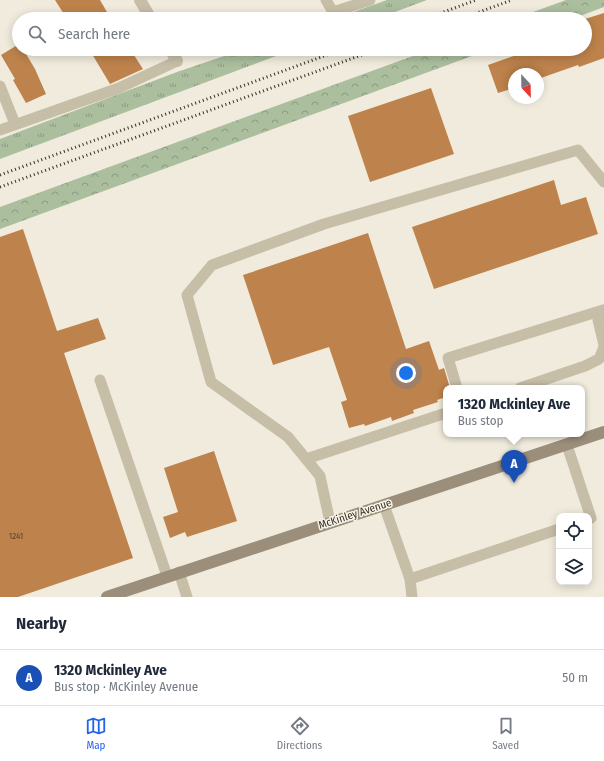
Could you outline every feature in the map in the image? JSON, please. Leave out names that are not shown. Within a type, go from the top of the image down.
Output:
[{"type":"main road","name":"McKinley Avenue","points":[[107,597],[604,432]]},
{"type":"street","points":[[140,0],[147,12]]},
{"type":"street","points":[[174,56],[177,61]]},
{"type":"lane","points":[[326,0],[333,12],[370,0]]},
{"type":"lane","points":[[0,130],[119,88],[177,61]]},
{"type":"lane","points":[[0,86],[15,124]]},
{"type":"lane","points":[[330,522],[320,476],[288,437],[211,382],[187,295],[212,265],[324,224],[578,150],[604,182]]},
{"type":"lane","points":[[529,385],[585,366],[599,359],[604,346],[598,320],[604,310]]},
{"type":"lane","points":[[456,385],[448,358],[604,310]]},
{"type":"lane","points":[[100,380],[167,576]]},
{"type":"lane","points":[[306,459],[443,413]]},
{"type":"lane","points":[[567,445],[589,513]]},
{"type":"lane","points":[[384,504],[410,579],[412,597]]},
{"type":"lane","points":[[410,579],[556,530]]},
{"type":"lane","points":[[179,572],[187,597]]},
{"type":"green space","points":[[387,0],[427,0],[395,12],[354,12]]},
{"type":"green space","points":[[566,0],[604,0],[604,7],[591,12],[533,12]]},
{"type":"green space","points":[[224,56],[276,56],[0,159],[0,139],[177,72]]},
{"type":"green space","points":[[413,56],[472,56],[0,229],[0,207]]},
{"type":"building","points":[[55,0],[100,0],[107,12],[63,12]]},
{"type":"building","points":[[604,13],[604,58],[544,77],[544,68],[508,68],[508,90],[498,93],[488,65],[513,56],[592,56],[592,17]]},
{"type":"building","points":[[12,48],[12,56],[27,56],[35,69],[46,94],[26,103],[13,80],[15,79],[1,55]]},
{"type":"building","points":[[93,56],[135,56],[143,69],[110,84]]},
{"type":"building","points":[[431,88],[454,154],[370,182],[348,116]]},
{"type":"building","points":[[554,180],[561,205],[586,197],[598,234],[434,289],[412,227]]},
{"type":"building","points":[[23,229],[57,331],[98,318],[106,339],[64,353],[133,558],[18,597],[0,597],[0,237]]},
{"type":"building","points":[[368,233],[406,349],[429,341],[439,370],[444,368],[449,385],[443,385],[443,398],[437,400],[438,402],[413,410],[414,413],[392,421],[391,417],[365,426],[364,424],[349,428],[341,402],[347,400],[329,347],[273,365],[243,275]]},
{"type":"building","points":[[214,451],[237,521],[187,537],[185,532],[170,538],[163,517],[178,512],[164,468]]},
{"type":"railway","points":[[444,12],[476,0]]},
{"type":"railway","points":[[479,12],[512,0]]},
{"type":"railway","points":[[0,175],[324,56]]},
{"type":"railway","points":[[0,187],[359,56]]},
{"type":"place","name":"1320 Mckinley Ave","points":[[514,483]]}]
